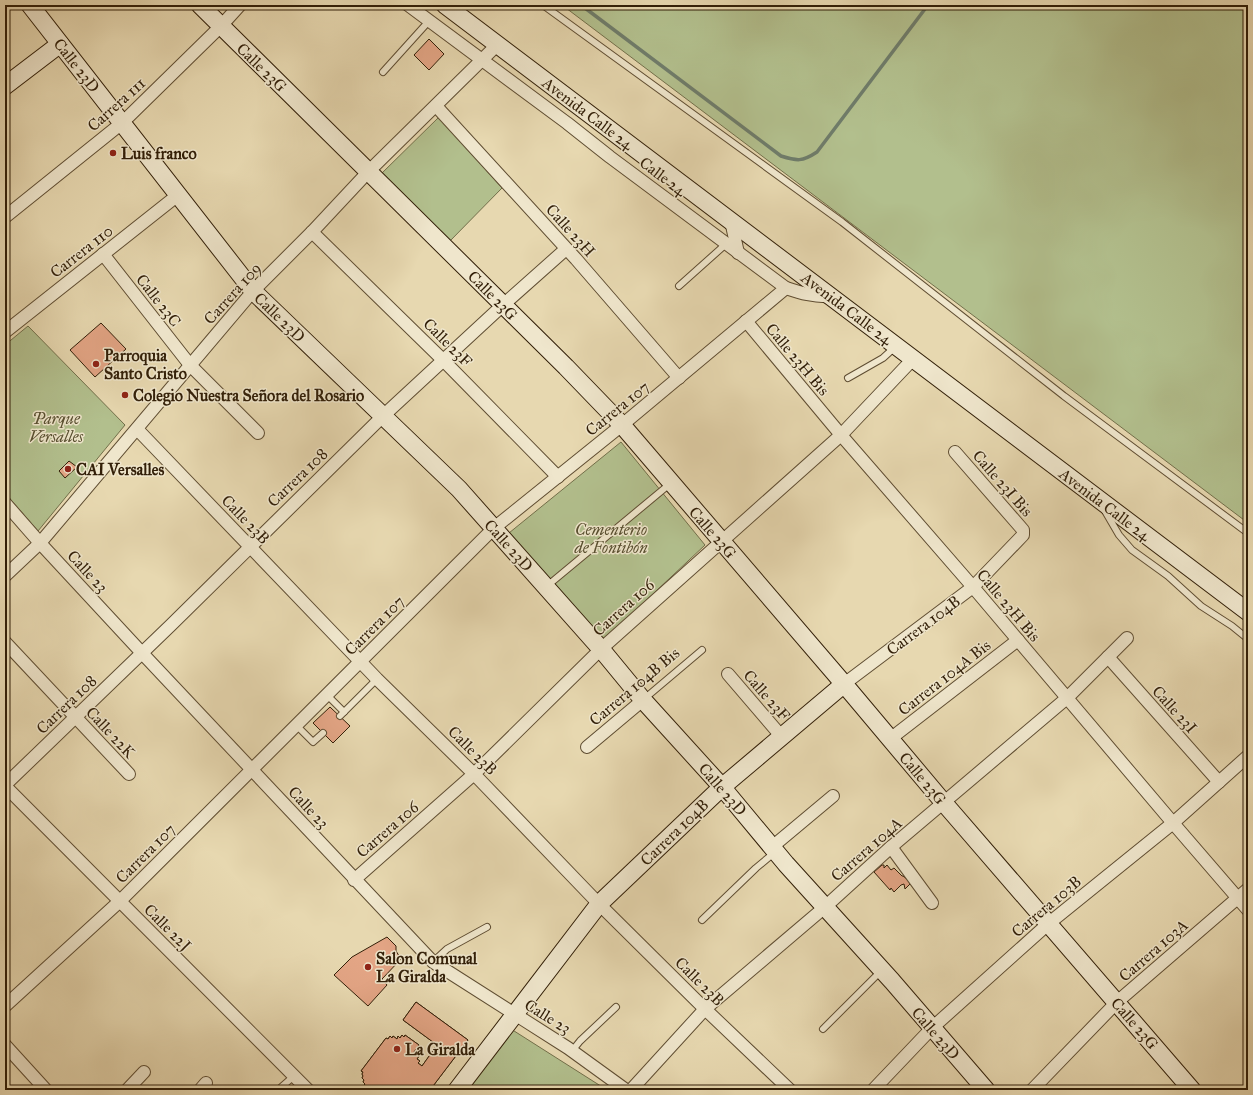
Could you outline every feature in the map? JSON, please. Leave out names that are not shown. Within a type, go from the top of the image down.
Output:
[{"type":"street","name":"Calle 23D","points":[[30,5],[253,291],[459,489],[643,700],[722,787],[774,849],[986,1090]]},
{"type":"street","name":"Calle 23G","points":[[200,5],[566,367],[622,425],[944,803],[1192,1090]]},
{"type":"street","name":"Carrera 111","points":[[5,217],[122,124],[221,26],[240,5]]},
{"type":"street","name":"Calle 24","points":[[408,5],[786,288],[818,297],[830,296]]},
{"type":"street","name":"Avenida Calle 24","points":[[445,5],[1248,612]]},
{"type":"street","points":[[5,86],[60,44]]},
{"type":"street","name":"Carrera 109","points":[[5,576],[40,543],[253,291],[312,232],[369,171],[497,45]]},
{"type":"street","name":"Calle 23H","points":[[436,106],[566,249],[680,378]]},
{"type":"street","name":"Carrera 110","points":[[5,332],[178,195]]},
{"type":"street","points":[[732,221],[738,253]]},
{"type":"street","name":"Calle 23F","points":[[312,232],[443,360],[558,477]]},
{"type":"street","name":"Carrera 108","points":[[5,786],[382,416],[566,249]]},
{"type":"street","name":"Calle 23C","points":[[103,254],[190,365],[258,433]]},
{"type":"street","name":"Carrera 107","points":[[5,1006],[120,901],[494,528],[680,378],[786,288]]},
{"type":"street","name":"Calle 23H Bis","points":[[746,321],[841,436],[973,587],[1172,823],[1248,910]]},
{"type":"street","name":"Carrera 106","points":[[354,880],[474,774],[600,649],[841,436],[913,359]]},
{"type":"street","name":"Calle 23B","points":[[137,429],[361,660],[377,679],[474,774],[599,904],[705,1009],[790,1090]]},
{"type":"street","name":"Calle 23I Bis","points":[[955,452],[1023,530],[1023,535]]},
{"type":"street","name":"Calle 23","points":[[5,504],[251,770],[433,962],[572,1051],[626,1090]]},
{"type":"street","name":"Carrera 104B","points":[[457,1090],[599,904],[722,787],[844,684],[973,587],[1023,535]]},
{"type":"street","name":"Carrera 104A","points":[[631,1090],[705,1009],[825,907],[891,847],[1067,698],[1126,638]]},
{"type":"street","name":"Carrera 104A Bis","points":[[890,739],[1018,640]]},
{"type":"street","name":"Calle 22K","points":[[5,642],[129,774]]},
{"type":"street","name":"Calle 23I","points":[[1108,657],[1219,782]]},
{"type":"street","name":"Calle 23F","points":[[728,674],[782,737]]},
{"type":"street","name":"Carrera 104B Bis","points":[[587,747],[643,700]]},
{"type":"street","name":"Carrera 103B","points":[[873,1090],[932,1028],[1048,924],[1172,823],[1248,756]]},
{"type":"street","name":"Calle 22J","points":[[5,786],[308,1090]]},
{"type":"street","points":[[774,849],[833,796]]},
{"type":"street","points":[[891,847],[932,903]]},
{"type":"street","name":"Carrera 103A","points":[[1032,1090],[1117,1002],[1248,889]]},
{"type":"street","points":[[5,1045],[46,1090]]},
{"type":"street","points":[[126,1090],[144,1072]]},
{"type":"lane","points":[[543,5],[842,222],[1064,396],[1248,532]]},
{"type":"lane","points":[[383,72],[428,21]]},
{"type":"lane","points":[[679,286],[726,244]]},
{"type":"lane","points":[[848,378],[882,358],[896,346]]},
{"type":"lane","points":[[546,587],[671,483]]},
{"type":"lane","points":[[1097,499],[1119,535],[1132,550],[1168,576],[1201,606],[1232,626],[1248,640]]},
{"type":"lane","name":"Carrera 104B Bis","points":[[643,700],[702,650]]},
{"type":"lane","points":[[326,694],[342,714],[377,679]]},
{"type":"lane","points":[[296,725],[313,742],[323,733]]},
{"type":"lane","points":[[702,920],[774,849]]},
{"type":"lane","points":[[433,962],[447,949],[488,927]]},
{"type":"lane","points":[[823,1029],[882,971]]},
{"type":"lane","points":[[572,1051],[580,1041],[616,1006]]},
{"type":"lane","points":[[278,1090],[294,1076]]},
{"type":"green space","points":[[562,5],[1248,5],[1248,523]]},
{"type":"green space","points":[[439,117],[502,188],[449,242],[381,174]]},
{"type":"green space","name":"Parque Versalles","points":[[28,326],[125,425],[38,531],[5,493],[5,345]]},
{"type":"green space","name":"Cementerio de Fontibón","points":[[621,442],[705,545],[603,641],[509,533]]},
{"type":"green space","points":[[511,1029],[607,1090],[463,1090]]},
{"type":"building","points":[[429,39],[444,54],[429,70],[414,55]]},
{"type":"building","name":"Parroquia Santo Cristo","points":[[101,323],[126,349],[95,377],[70,350]]},
{"type":"building","name":"CAI Versalles","points":[[69,461],[77,467],[65,478],[59,471]]},
{"type":"building","points":[[330,707],[350,726],[333,743],[313,723]]},
{"type":"building","points":[[884,865],[884,868],[887,865],[891,870],[894,868],[902,876],[909,880],[910,884],[905,889],[904,884],[894,892],[891,888],[890,890],[874,872]]},
{"type":"building","name":"Salon Comunal La Giralda","points":[[387,937],[396,946],[396,951],[401,959],[382,979],[387,985],[368,1006],[334,975],[352,957]]},
{"type":"building","name":"La Giralda","points":[[416,1002],[468,1040],[430,1090],[367,1090],[363,1087],[365,1084],[362,1078],[363,1072],[361,1071],[386,1038],[388,1039],[390,1036],[392,1038],[393,1036],[397,1039],[398,1036],[400,1038],[402,1035],[404,1037],[405,1035],[419,1045],[414,1052],[419,1056],[417,1059],[420,1061],[418,1063],[422,1066],[437,1045],[403,1020]],"holes":[[[401,1065],[412,1074],[403,1087],[391,1077]]]},
{"type":"building","name":"La Giralda","points":[[416,1002],[468,1040],[430,1090],[367,1090],[363,1087],[365,1084],[362,1078],[363,1072],[361,1071],[386,1038],[388,1039],[390,1036],[392,1038],[393,1036],[397,1039],[398,1036],[400,1038],[402,1035],[404,1037],[405,1035],[419,1045],[414,1052],[419,1056],[417,1059],[420,1061],[418,1063],[422,1066],[437,1045],[403,1020]]},
{"type":"waterway","points":[[581,5],[781,156],[799,160],[807,158],[817,152],[928,5]]},
{"type":"place","name":"Luis franco","points":[[113,153]]},
{"type":"place","name":"Parroquia Santo Cristo","points":[[96,364]]},
{"type":"place","name":"Colegio Nuestra Señora del Rosario","points":[[125,395]]},
{"type":"place","name":"CAI Versalles","points":[[68,469]]},
{"type":"place","name":"Salon Comunal La Giralda","points":[[368,967]]},
{"type":"place","name":"La Giralda","points":[[397,1049]]}]
